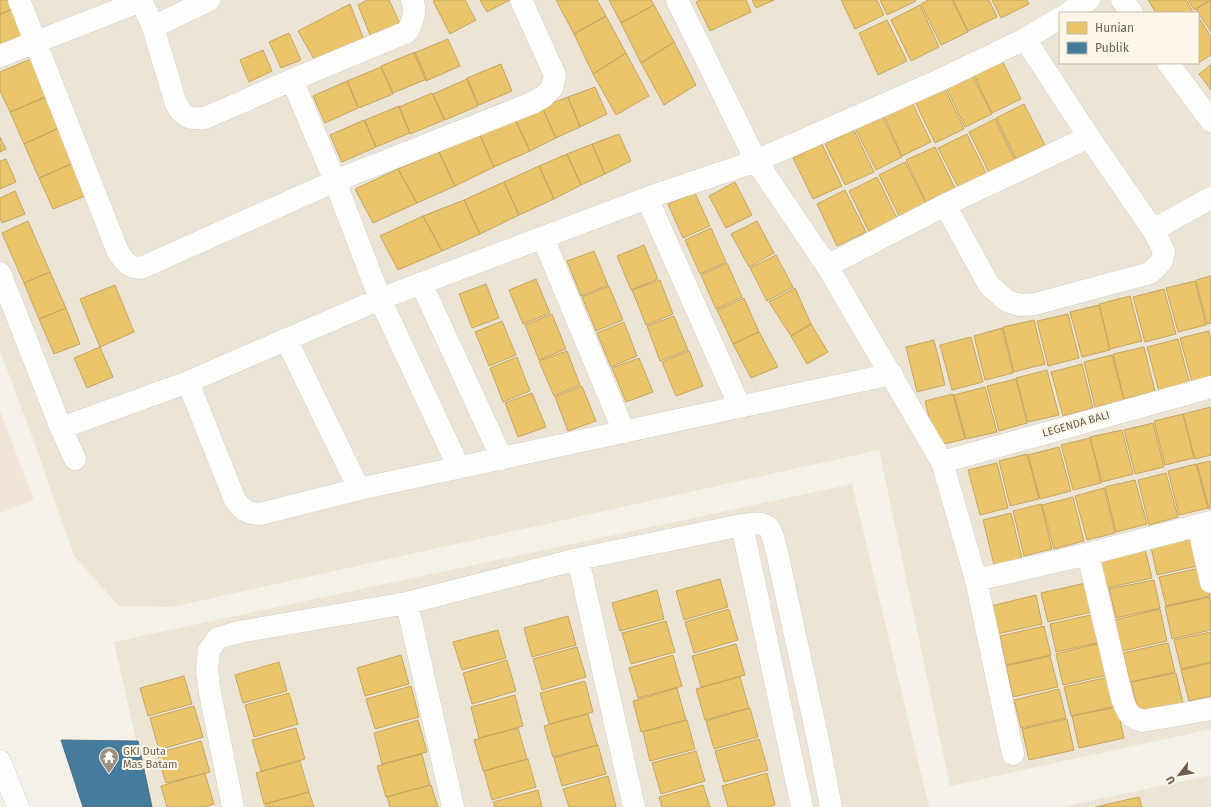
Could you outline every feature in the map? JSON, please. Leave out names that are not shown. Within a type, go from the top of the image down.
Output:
[{"type":"street","points":[[19,0],[118,252],[129,266],[134,268],[141,268],[335,180],[532,103],[543,97],[552,88],[555,75],[521,0]]},
{"type":"street","points":[[0,56],[141,0],[153,27],[176,104],[182,114],[192,119],[205,118],[407,32],[413,21],[412,0]]},
{"type":"street","points":[[153,27],[209,0]]},
{"type":"street","points":[[678,0],[756,161],[827,266],[892,374],[942,462],[976,580],[1013,754]]},
{"type":"street","points":[[1070,12],[1089,0]]},
{"type":"street","points":[[1122,0],[1131,12]]},
{"type":"street","points":[[61,428],[188,382],[380,299],[421,283],[647,198],[756,161],[942,79],[1025,39],[1059,19]]},
{"type":"street","points":[[945,205],[989,285],[1008,301],[1020,304],[1034,304],[1150,273],[1162,261],[1164,250],[1153,230],[1089,137],[1025,39]]},
{"type":"street","points":[[1169,64],[1211,121]]},
{"type":"street","points":[[292,80],[335,180],[380,299],[459,468]]},
{"type":"street","points":[[827,266],[945,205],[1089,137]]},
{"type":"street","points":[[647,198],[740,407]]},
{"type":"street","points":[[1153,230],[1211,198]]},
{"type":"street","points":[[543,238],[624,432]]},
{"type":"street","points":[[0,273],[61,428],[75,459]]},
{"type":"street","points":[[421,283],[502,458]]},
{"type":"street","points":[[286,339],[359,489]]},
{"type":"street","points":[[188,382],[235,500],[242,509],[250,513],[260,514],[359,489],[892,374]]},
{"type":"street","name":"LEGENDA BALI","points":[[942,462],[1211,387]]},
{"type":"street","points":[[233,807],[210,693],[207,670],[209,650],[218,638],[239,632],[407,603],[578,559],[742,525],[760,523],[769,527],[772,532],[818,740],[831,807]]},
{"type":"street","points":[[976,580],[1088,554],[1204,524],[1211,582]]},
{"type":"street","points":[[742,525],[802,807]]},
{"type":"street","points":[[1088,554],[1122,698],[1127,711],[1133,718],[1142,721],[1211,709]]},
{"type":"street","points":[[578,559],[634,807]]},
{"type":"street","points":[[407,603],[453,807]]},
{"type":"street","points":[[0,761],[18,807]]},
{"type":"shaded area","points":[[0,0],[1211,0],[1211,729],[950,786],[879,450],[172,607],[119,606],[74,556],[32,436],[0,351]]},
{"type":"shaded area","points":[[0,411],[34,500],[0,513]]},
{"type":"shaded area","points":[[852,484],[929,807],[151,807],[114,642]]},
{"type":"shaded area","points":[[1211,775],[1211,807],[1062,807]]},
{"type":"building: Hunian","points":[[0,0],[9,0],[13,9],[0,14]]},
{"type":"building: Hunian","points":[[367,0],[389,0],[403,30],[372,40],[358,5]]},
{"type":"building: Hunian","points":[[465,0],[476,20],[450,34],[433,1]]},
{"type":"building: Hunian","points":[[480,0],[510,0],[487,12]]},
{"type":"building: Hunian","points":[[556,0],[597,0],[606,16],[574,34]]},
{"type":"building: Hunian","points":[[609,0],[651,0],[654,5],[621,23]]},
{"type":"building: Hunian","points":[[700,0],[746,0],[751,12],[710,31],[696,2]]},
{"type":"building: Hunian","points":[[752,0],[774,0],[756,8]]},
{"type":"building: Hunian","points":[[841,0],[877,0],[884,15],[855,29]]},
{"type":"building: Hunian","points":[[880,0],[915,0],[916,1],[887,15]]},
{"type":"building: Hunian","points":[[928,0],[952,0],[968,32],[941,45],[921,4]]},
{"type":"building: Hunian","points":[[953,0],[989,0],[997,17],[968,31]]},
{"type":"building: Hunian","points":[[992,0],[1027,0],[1029,4],[1001,18]]},
{"type":"building: Hunian","points":[[1148,0],[1186,0],[1193,12],[1155,12]]},
{"type":"building: Hunian","points":[[1188,0],[1210,0],[1194,10]]},
{"type":"building: Hunian","points":[[1211,0],[1211,32],[1199,12],[1196,9]]},
{"type":"building: Hunian","points":[[350,4],[364,40],[314,59],[298,31]]},
{"type":"building: Hunian","points":[[654,5],[674,42],[641,63],[621,23]]},
{"type":"building: Hunian","points":[[920,5],[939,47],[911,61],[891,20]]},
{"type":"building: Hunian","points":[[13,9],[24,37],[0,45],[0,14]]},
{"type":"building: Hunian","points":[[606,16],[626,53],[593,74],[574,34]]},
{"type":"building: Hunian","points":[[1199,18],[1211,37],[1211,55],[1199,62]]},
{"type":"building: Hunian","points":[[887,20],[907,61],[878,75],[859,33]]},
{"type":"building: Hunian","points":[[289,33],[301,60],[281,68],[269,42]]},
{"type":"building: Hunian","points":[[448,39],[460,66],[426,81],[414,53]]},
{"type":"building: Hunian","points":[[674,42],[696,85],[664,105],[641,63]]},
{"type":"building: Hunian","points":[[263,50],[272,71],[249,82],[240,60]]},
{"type":"building: Hunian","points":[[415,52],[427,79],[393,93],[381,66]]},
{"type":"building: Hunian","points":[[626,53],[649,96],[616,115],[593,74]]},
{"type":"building: Hunian","points":[[33,58],[48,96],[10,112],[0,91],[0,72]]},
{"type":"building: Hunian","points":[[1001,58],[1021,99],[992,113],[972,71]]},
{"type":"building: Hunian","points":[[501,64],[512,91],[479,105],[467,78]]},
{"type":"building: Hunian","points":[[1211,65],[1211,90],[1199,74]]},
{"type":"building: Hunian","points":[[381,67],[393,94],[359,108],[347,81]]},
{"type":"building: Hunian","points":[[971,73],[992,114],[965,127],[945,85]]},
{"type":"building: Hunian","points":[[467,79],[478,106],[445,120],[433,94]]},
{"type":"building: Hunian","points":[[347,81],[358,108],[325,123],[313,96]]},
{"type":"building: Hunian","points":[[595,87],[607,114],[580,127],[568,97]]},
{"type":"building: Hunian","points":[[944,87],[964,129],[935,143],[915,102]]},
{"type":"building: Hunian","points":[[432,93],[444,120],[410,134],[399,107]]},
{"type":"building: Hunian","points":[[48,96],[61,127],[24,144],[10,112]]},
{"type":"building: Hunian","points":[[568,97],[580,127],[556,138],[542,107]]},
{"type":"building: Hunian","points":[[911,100],[931,142],[902,156],[883,114]]},
{"type":"building: Hunian","points":[[1024,104],[1045,145],[1016,159],[996,118]]},
{"type":"building: Hunian","points":[[399,106],[410,133],[376,147],[365,120]]},
{"type":"building: Hunian","points":[[542,107],[556,138],[530,151],[515,119]]},
{"type":"building: Hunian","points":[[882,116],[902,157],[876,170],[855,128]]},
{"type":"building: Hunian","points":[[515,119],[530,151],[494,167],[480,135]]},
{"type":"building: Hunian","points":[[995,119],[1015,160],[989,173],[969,132]]},
{"type":"building: Hunian","points":[[364,120],[376,147],[342,162],[330,135]]},
{"type":"building: Hunian","points":[[61,127],[76,162],[39,178],[24,144]]},
{"type":"building: Hunian","points":[[854,130],[874,172],[845,185],[825,144]]},
{"type":"building: Hunian","points":[[619,134],[631,161],[605,174],[592,144]]},
{"type":"building: Hunian","points":[[967,134],[987,175],[959,189],[938,148]]},
{"type":"building: Hunian","points":[[480,135],[494,167],[455,186],[439,152]]},
{"type":"building: Hunian","points":[[0,137],[6,149],[0,152]]},
{"type":"building: Hunian","points":[[592,144],[605,174],[581,185],[567,154]]},
{"type":"building: Hunian","points":[[822,144],[842,186],[813,199],[793,158]]},
{"type":"building: Hunian","points":[[935,147],[955,188],[926,202],[906,160]]},
{"type":"building: Hunian","points":[[439,152],[455,186],[417,203],[398,169]]},
{"type":"building: Hunian","points":[[567,154],[581,185],[554,199],[539,166]]},
{"type":"building: Hunian","points":[[6,159],[16,182],[0,189],[0,161]]},
{"type":"building: Hunian","points":[[76,162],[90,194],[53,209],[39,178]]},
{"type":"building: Hunian","points":[[905,162],[926,203],[899,216],[879,175]]},
{"type":"building: Hunian","points":[[539,166],[554,199],[519,215],[504,182]]},
{"type":"building: Hunian","points":[[398,169],[417,203],[373,223],[355,189]]},
{"type":"building: Hunian","points":[[877,177],[897,218],[869,232],[849,191]]},
{"type":"building: Hunian","points":[[504,182],[519,215],[480,234],[464,200]]},
{"type":"building: Hunian","points":[[735,182],[752,215],[726,228],[709,196]]},
{"type":"building: Hunian","points":[[845,190],[866,232],[837,246],[817,204]]},
{"type":"building: Hunian","points":[[15,191],[25,214],[2,223],[0,218],[0,198]]},
{"type":"building: Hunian","points":[[695,193],[710,226],[683,238],[668,204]]},
{"type":"building: Hunian","points":[[464,200],[480,234],[442,251],[423,216]]},
{"type":"building: Hunian","points":[[423,216],[442,251],[398,270],[380,236]]},
{"type":"building: Hunian","points":[[28,221],[50,272],[24,283],[2,233]]},
{"type":"building: Hunian","points":[[757,221],[774,253],[749,267],[731,234]]},
{"type":"building: Hunian","points":[[711,228],[726,262],[700,274],[685,240]]},
{"type":"building: Hunian","points":[[644,245],[658,279],[631,290],[617,256]]},
{"type":"building: Hunian","points":[[594,251],[608,285],[581,296],[567,261]]},
{"type":"building: Hunian","points":[[776,255],[793,287],[767,301],[750,268]]},
{"type":"building: Hunian","points":[[727,263],[742,297],[716,309],[701,275]]},
{"type":"building: Hunian","points":[[50,272],[66,308],[39,319],[24,283]]},
{"type":"building: Hunian","points":[[1211,276],[1211,323],[1207,324],[1196,280]]},
{"type":"building: Hunian","points":[[536,279],[550,313],[523,324],[509,290]]},
{"type":"building: Hunian","points":[[660,280],[673,314],[646,325],[632,290]]},
{"type":"building: Hunian","points":[[1195,281],[1206,325],[1178,332],[1166,288]]},
{"type":"building: Hunian","points":[[486,284],[499,318],[472,328],[459,294]]},
{"type":"building: Hunian","points":[[115,285],[134,332],[100,347],[80,299]]},
{"type":"building: Hunian","points":[[609,286],[623,320],[596,331],[582,297]]},
{"type":"building: Hunian","points":[[795,288],[811,324],[791,336],[769,302]]},
{"type":"building: Hunian","points":[[1164,289],[1176,334],[1145,342],[1133,297]]},
{"type":"building: Hunian","points":[[1130,296],[1142,341],[1110,349],[1099,304]]},
{"type":"building: Hunian","points":[[744,298],[759,332],[733,344],[717,310]]},
{"type":"building: Hunian","points":[[1099,305],[1110,350],[1082,357],[1070,312]]},
{"type":"building: Hunian","points":[[66,308],[80,344],[54,354],[39,319]]},
{"type":"building: Hunian","points":[[552,314],[566,349],[539,360],[525,325]]},
{"type":"building: Hunian","points":[[1068,314],[1079,358],[1048,366],[1037,321]]},
{"type":"building: Hunian","points":[[674,316],[688,350],[660,361],[647,326]]},
{"type":"building: Hunian","points":[[1034,320],[1045,364],[1014,372],[1003,327]]},
{"type":"building: Hunian","points":[[502,321],[516,355],[489,366],[475,332]]},
{"type":"building: Hunian","points":[[624,322],[637,356],[611,367],[597,333]]},
{"type":"building: Hunian","points":[[811,324],[828,352],[807,364],[791,336]]},
{"type":"building: Hunian","points":[[1002,328],[1013,373],[985,380],[974,336]]},
{"type":"building: Hunian","points":[[1209,331],[1211,339],[1211,377],[1192,382],[1180,338]]},
{"type":"building: Hunian","points":[[759,332],[778,367],[751,378],[733,344]]},
{"type":"building: Hunian","points":[[971,337],[983,382],[952,390],[940,345]]},
{"type":"building: Hunian","points":[[1178,339],[1190,384],[1159,392],[1147,347]]},
{"type":"building: Hunian","points":[[934,340],[945,385],[917,392],[906,347]]},
{"type":"building: Hunian","points":[[100,347],[113,377],[87,388],[74,358]]},
{"type":"building: Hunian","points":[[1144,347],[1155,391],[1124,399],[1113,354]]},
{"type":"building: Hunian","points":[[567,351],[580,385],[554,396],[539,361]]},
{"type":"building: Hunian","points":[[689,351],[703,386],[676,396],[662,362]]},
{"type":"building: Hunian","points":[[1112,355],[1124,400],[1095,407],[1084,362]]},
{"type":"building: Hunian","points":[[517,357],[530,391],[503,402],[490,368]]},
{"type":"building: Hunian","points":[[639,358],[653,392],[626,402],[612,368]]},
{"type":"building: Hunian","points":[[1082,364],[1093,408],[1063,416],[1051,372]]},
{"type":"building: Hunian","points":[[1047,370],[1059,415],[1028,422],[1016,378]]},
{"type":"building: Hunian","points":[[1016,379],[1027,423],[999,431],[987,386]]},
{"type":"building: Hunian","points":[[582,386],[596,421],[568,431],[555,397]]},
{"type":"building: Hunian","points":[[985,387],[997,432],[966,439],[954,395]]},
{"type":"building: Hunian","points":[[532,393],[546,427],[518,437],[505,403]]},
{"type":"building: Hunian","points":[[953,394],[965,439],[936,446],[925,401]]},
{"type":"building: Hunian","points":[[1211,407],[1211,455],[1195,459],[1183,414]]},
{"type":"building: Hunian","points":[[1183,414],[1194,458],[1165,465],[1154,421]]},
{"type":"building: Hunian","points":[[1153,423],[1164,467],[1135,474],[1124,430]]},
{"type":"building: Hunian","points":[[1122,430],[1133,474],[1102,482],[1090,437]]},
{"type":"building: Hunian","points":[[1090,438],[1101,483],[1073,490],[1061,445]]},
{"type":"building: Hunian","points":[[1059,447],[1071,491],[1040,499],[1028,455]]},
{"type":"building: Hunian","points":[[1027,454],[1039,499],[1010,506],[999,461]]},
{"type":"building: Hunian","points":[[1211,461],[1211,508],[1209,509],[1197,464]]},
{"type":"building: Hunian","points":[[997,463],[1008,508],[980,515],[968,470]]},
{"type":"building: Hunian","points":[[1196,464],[1208,508],[1179,515],[1168,471]]},
{"type":"building: Hunian","points":[[1166,473],[1178,517],[1149,525],[1138,480]]},
{"type":"building: Hunian","points":[[1135,480],[1147,524],[1116,532],[1105,487]]},
{"type":"building: Hunian","points":[[1104,488],[1115,533],[1087,540],[1075,496]]},
{"type":"building: Hunian","points":[[1073,497],[1084,541],[1054,549],[1042,505]]},
{"type":"building: Hunian","points":[[1041,504],[1052,549],[1024,556],[1013,511]]},
{"type":"building: Hunian","points":[[1011,513],[1022,558],[994,565],[983,520]]},
{"type":"building: Hunian","points":[[1195,537],[1202,565],[1157,575],[1151,547]]},
{"type":"building: Hunian","points":[[1145,549],[1152,578],[1107,588],[1100,559]]},
{"type":"building: Hunian","points":[[1204,567],[1210,596],[1166,606],[1159,577]]},
{"type":"building: Hunian","points":[[720,579],[728,607],[684,620],[676,591]]},
{"type":"building: Hunian","points":[[1154,580],[1160,608],[1116,618],[1109,589]]},
{"type":"building: Hunian","points":[[1086,583],[1092,612],[1048,622],[1041,593]]},
{"type":"building: Hunian","points":[[657,590],[664,619],[620,631],[612,603]]},
{"type":"building: Hunian","points":[[1036,595],[1042,624],[997,634],[991,606]]},
{"type":"building: Hunian","points":[[1210,597],[1211,630],[1172,639],[1165,607]]},
{"type":"building: Hunian","points":[[729,609],[738,640],[694,653],[685,622]]},
{"type":"building: Hunian","points":[[1160,609],[1167,641],[1122,651],[1115,620]]},
{"type":"building: Hunian","points":[[1095,614],[1101,642],[1056,652],[1050,624]]},
{"type":"building: Hunian","points":[[568,616],[576,645],[532,657],[524,628]]},
{"type":"building: Hunian","points":[[666,621],[675,652],[631,664],[622,633]]},
{"type":"building: Hunian","points":[[1044,626],[1051,655],[1006,665],[1000,636]]},
{"type":"building: Hunian","points":[[498,630],[506,658],[462,670],[453,642]]},
{"type":"building: Hunian","points":[[1211,632],[1211,662],[1181,669],[1174,640]]},
{"type":"building: Hunian","points":[[1100,643],[1108,675],[1063,685],[1056,654]]},
{"type":"building: Hunian","points":[[1168,643],[1175,672],[1130,682],[1123,653]]},
{"type":"building: Hunian","points":[[736,644],[745,675],[701,687],[692,656]]},
{"type":"building: Hunian","points":[[577,647],[586,677],[542,690],[533,659]]},
{"type":"building: Hunian","points":[[401,655],[409,684],[365,696],[357,668]]},
{"type":"building: Hunian","points":[[673,655],[682,686],[638,698],[629,668]]},
{"type":"building: Hunian","points":[[1050,656],[1058,687],[1013,697],[1006,666]]},
{"type":"building: Hunian","points":[[507,660],[516,691],[472,704],[463,673]]},
{"type":"building: Hunian","points":[[279,662],[287,691],[243,703],[235,675]]},
{"type":"building: Hunian","points":[[1211,663],[1211,696],[1189,701],[1181,670]]},
{"type":"building: Hunian","points":[[1176,673],[1183,703],[1139,714],[1131,682]]},
{"type":"building: Hunian","points":[[184,676],[192,704],[148,716],[140,688]]},
{"type":"building: Hunian","points":[[740,677],[749,708],[705,720],[696,689]]},
{"type":"building: Hunian","points":[[1109,677],[1116,706],[1071,716],[1064,687]]},
{"type":"building: Hunian","points":[[585,681],[593,712],[549,724],[540,693]]},
{"type":"building: Hunian","points":[[411,686],[419,717],[375,729],[366,699]]},
{"type":"building: Hunian","points":[[677,688],[686,720],[641,732],[633,701]]},
{"type":"building: Hunian","points":[[1059,689],[1066,718],[1021,728],[1014,700]]},
{"type":"building: Hunian","points":[[289,693],[298,724],[254,737],[245,705]]},
{"type":"building: Hunian","points":[[515,695],[523,726],[479,738],[471,707]]},
{"type":"building: Hunian","points":[[194,706],[203,737],[159,750],[150,718]]},
{"type":"building: Hunian","points":[[1117,707],[1124,738],[1079,748],[1072,716]]},
{"type":"building: Hunian","points":[[750,708],[758,737],[714,749],[706,721]]},
{"type":"building: Hunian","points":[[588,714],[597,745],[553,757],[544,726]]},
{"type":"building: Hunian","points":[[1067,719],[1074,750],[1029,760],[1022,729]]},
{"type":"building: Hunian","points":[[418,720],[427,752],[382,764],[374,733]]},
{"type":"building: Hunian","points":[[687,720],[695,749],[650,761],[643,732]]},
{"type":"building: Hunian","points":[[296,728],[305,759],[261,771],[252,740]]},
{"type":"building: Hunian","points":[[518,728],[527,759],[483,771],[474,740]]},
{"type":"building: Hunian","points":[[759,739],[768,770],[724,782],[715,751]]},
{"type":"building: Hunian","points":[[201,741],[210,772],[166,783],[157,753]]},
{"type":"building: Hunian","points":[[598,745],[606,774],[562,786],[554,758]]},
{"type":"building: Hunian","points":[[696,751],[705,781],[661,794],[652,763]]},
{"type":"building: Hunian","points":[[422,754],[430,785],[386,797],[377,766]]},
{"type":"building: Hunian","points":[[528,759],[536,787],[492,800],[484,771]]},
{"type":"building: Hunian","points":[[300,761],[309,792],[264,804],[256,773]]},
{"type":"building: Hunian","points":[[205,773],[214,804],[204,807],[167,807],[161,786]]},
{"type":"building: Hunian","points":[[767,773],[775,805],[767,807],[728,807],[722,786]]},
{"type":"building: Hunian","points":[[608,776],[616,807],[569,807],[563,789]]},
{"type":"building: Hunian","points":[[431,785],[438,807],[390,807],[387,797]]},
{"type":"building: Hunian","points":[[703,785],[710,807],[662,807],[659,797]]},
{"type":"building: Hunian","points":[[538,790],[542,807],[495,807],[493,802]]},
{"type":"building: Hunian","points":[[309,792],[314,807],[266,807],[265,804]]},
{"type":"building: Hunian","points":[[1139,797],[1142,807],[1095,807]]},
{"type":"building: Publik","name":"GKI Duta Mas Batam","points":[[61,740],[138,741],[152,807],[83,807]]},
{"type":"place","name":"GKI Duta Mas Batam","points":[[109,774]]}]
